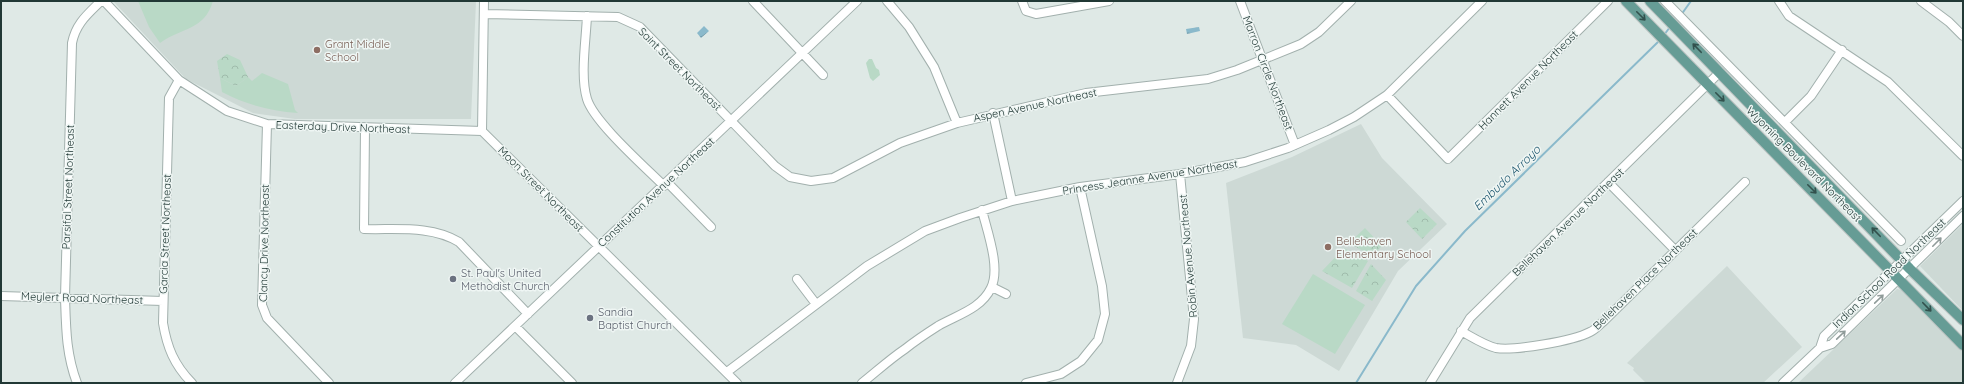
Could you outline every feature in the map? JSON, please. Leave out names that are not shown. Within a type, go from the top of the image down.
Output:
[{"type":"main road","name":"Wyoming Boulevard Northeast","points":[[1626,1],[1963,344]]},
{"type":"main road","name":"Wyoming Boulevard Northeast","points":[[1650,1],[1686,36],[1910,269],[1963,320]]},
{"type":"street","name":"Easterday Drive Northeast","points":[[103,1],[179,80],[190,89],[227,111],[267,124],[482,131]]},
{"type":"street","name":"Parsifal Street Northeast","points":[[77,383],[69,363],[66,337],[65,297],[72,43],[75,30],[103,1]]},
{"type":"street","points":[[482,131],[484,1]]},
{"type":"street","points":[[753,1],[823,75]]},
{"type":"street","name":"Constitution Avenue Northeast","points":[[455,383],[857,1]]},
{"type":"street","points":[[887,1],[909,27],[934,68],[956,123]]},
{"type":"street","points":[[1022,1],[1026,11],[1036,14],[1109,1]]},
{"type":"street","name":"Marron Circle Northeast","points":[[1240,1],[1295,145]]},
{"type":"street","name":"Aspen Avenue Northeast","points":[[731,121],[774,166],[790,177],[811,181],[833,178],[900,143],[956,123],[1086,93],[1208,79],[1262,60],[1301,44],[1319,32],[1351,1]]},
{"type":"street","name":"Princess Jeanne Avenue Northeast","points":[[727,372],[867,266],[925,231],[982,210],[1012,201],[1080,187],[1180,174],[1245,162],[1295,145],[1354,117],[1387,95],[1482,1]]},
{"type":"street","name":"Hannett Avenue Northeast","points":[[1387,95],[1448,159],[1608,1]]},
{"type":"street","points":[[1921,1],[1949,22],[1963,36]]},
{"type":"street","points":[[1780,3],[1789,16],[1842,50],[1900,92],[1963,156]]},
{"type":"street","points":[[1668,4],[1901,241]]},
{"type":"street","name":"Saint Street Northeast","points":[[484,14],[618,17],[640,27],[731,121]]},
{"type":"street","points":[[587,16],[584,76],[586,98],[594,115],[711,227]]},
{"type":"street","points":[[1785,122],[1811,96],[1842,50]]},
{"type":"street","name":"Bellehaven Avenue Northeast","points":[[1430,383],[1461,331],[1480,308],[1720,72]]},
{"type":"street","name":"Garcia Street Northeast","points":[[179,80],[170,98],[162,300],[163,323],[167,344],[174,360],[192,383]]},
{"type":"street","points":[[993,114],[1012,201]]},
{"type":"street","name":"Clancy Drive Northeast","points":[[267,124],[263,312],[329,383]]},
{"type":"street","points":[[365,128],[364,229],[435,231],[448,235],[459,242],[528,314]]},
{"type":"street","name":"Moon Street Northeast","points":[[482,131],[737,383]]},
{"type":"street","name":"Robin Avenue Northeast","points":[[1177,383],[1191,346],[1194,319],[1180,174]]},
{"type":"street","points":[[1608,182],[1675,250]]},
{"type":"street","name":"Bellehaven Place Northeast","points":[[1461,331],[1485,344],[1497,348],[1510,349],[1542,344],[1590,332],[1604,321],[1745,182]]},
{"type":"street","points":[[1026,383],[1061,374],[1081,361],[1098,340],[1105,314],[1102,286],[1080,187]]},
{"type":"street","name":"Indian School Road Northeast","points":[[1820,348],[1824,336],[1963,201]]},
{"type":"street","points":[[862,383],[904,349],[933,330],[969,310],[981,301],[992,287],[995,272],[993,253],[982,210]]},
{"type":"street","name":"Indian School Road Northeast","points":[[1783,383],[1820,348],[1832,344],[1963,216]]},
{"type":"street","points":[[798,279],[816,304]]},
{"type":"street","points":[[992,287],[1006,294]]},
{"type":"street","name":"Meylert Road Northeast","points":[[1,296],[162,300]]},
{"type":"street","points":[[515,326],[572,383]]},
{"type":"shaded area","name":"Grant Middle School","points":[[113,1],[476,1],[471,119],[295,119],[253,113],[186,79]]},
{"type":"shaded area","name":"Bellehaven Elementary School","points":[[1361,124],[1382,158],[1447,224],[1398,271],[1339,371],[1296,345],[1243,338],[1226,183],[1292,157]]},
{"type":"shaded area","points":[[1963,224],[1963,311],[1920,266]]},
{"type":"shaded area","points":[[1727,266],[1802,347],[1763,383],[1646,383],[1633,370],[1634,368],[1627,363]]},
{"type":"shaded area","points":[[1897,289],[1902,290],[1963,352],[1963,383],[1798,383]]},
{"type":"green space","points":[[138,1],[213,1],[209,11],[198,23],[160,43],[149,27]]},
{"type":"green space","points":[[227,54],[240,60],[248,77],[236,86],[220,78],[217,61]]},
{"type":"green space","points":[[869,59],[872,59],[876,68],[879,70],[880,75],[873,81],[870,78],[866,63]]},
{"type":"green space","points":[[262,73],[288,84],[295,110],[298,113],[259,107],[222,92],[220,78],[236,86],[248,77],[252,81]]},
{"type":"green space","points":[[1420,208],[1437,224],[1422,239],[1406,222]]},
{"type":"green space","points":[[1365,228],[1382,246],[1372,256],[1349,243]]},
{"type":"green space","points":[[1344,248],[1368,261],[1352,288],[1322,271]]},
{"type":"green space","points":[[1371,264],[1386,280],[1372,301],[1356,291]]},
{"type":"green space","points":[[1313,274],[1365,305],[1335,354],[1282,324]]},
{"type":"water","points":[[704,26],[709,31],[701,38],[697,33]]},
{"type":"water","points":[[1199,27],[1200,31],[1187,34],[1186,29]]},
{"type":"waterway","name":"Embudo Arroyo","points":[[1681,15],[1691,1]]},
{"type":"waterway","name":"Embudo Arroyo","points":[[1664,35],[1670,27]]},
{"type":"waterway","name":"Embudo Arroyo","points":[[1356,383],[1416,286],[1465,231],[1660,40]]},
{"type":"place","name":"Grant Middle School","points":[[317,50]]},
{"type":"place","name":"Bellehaven Elementary School","points":[[1328,247]]},
{"type":"place","name":"St. Paul's United Methodist Church","points":[[453,279]]},
{"type":"place","name":"Sandia Baptist Church","points":[[590,318]]}]
